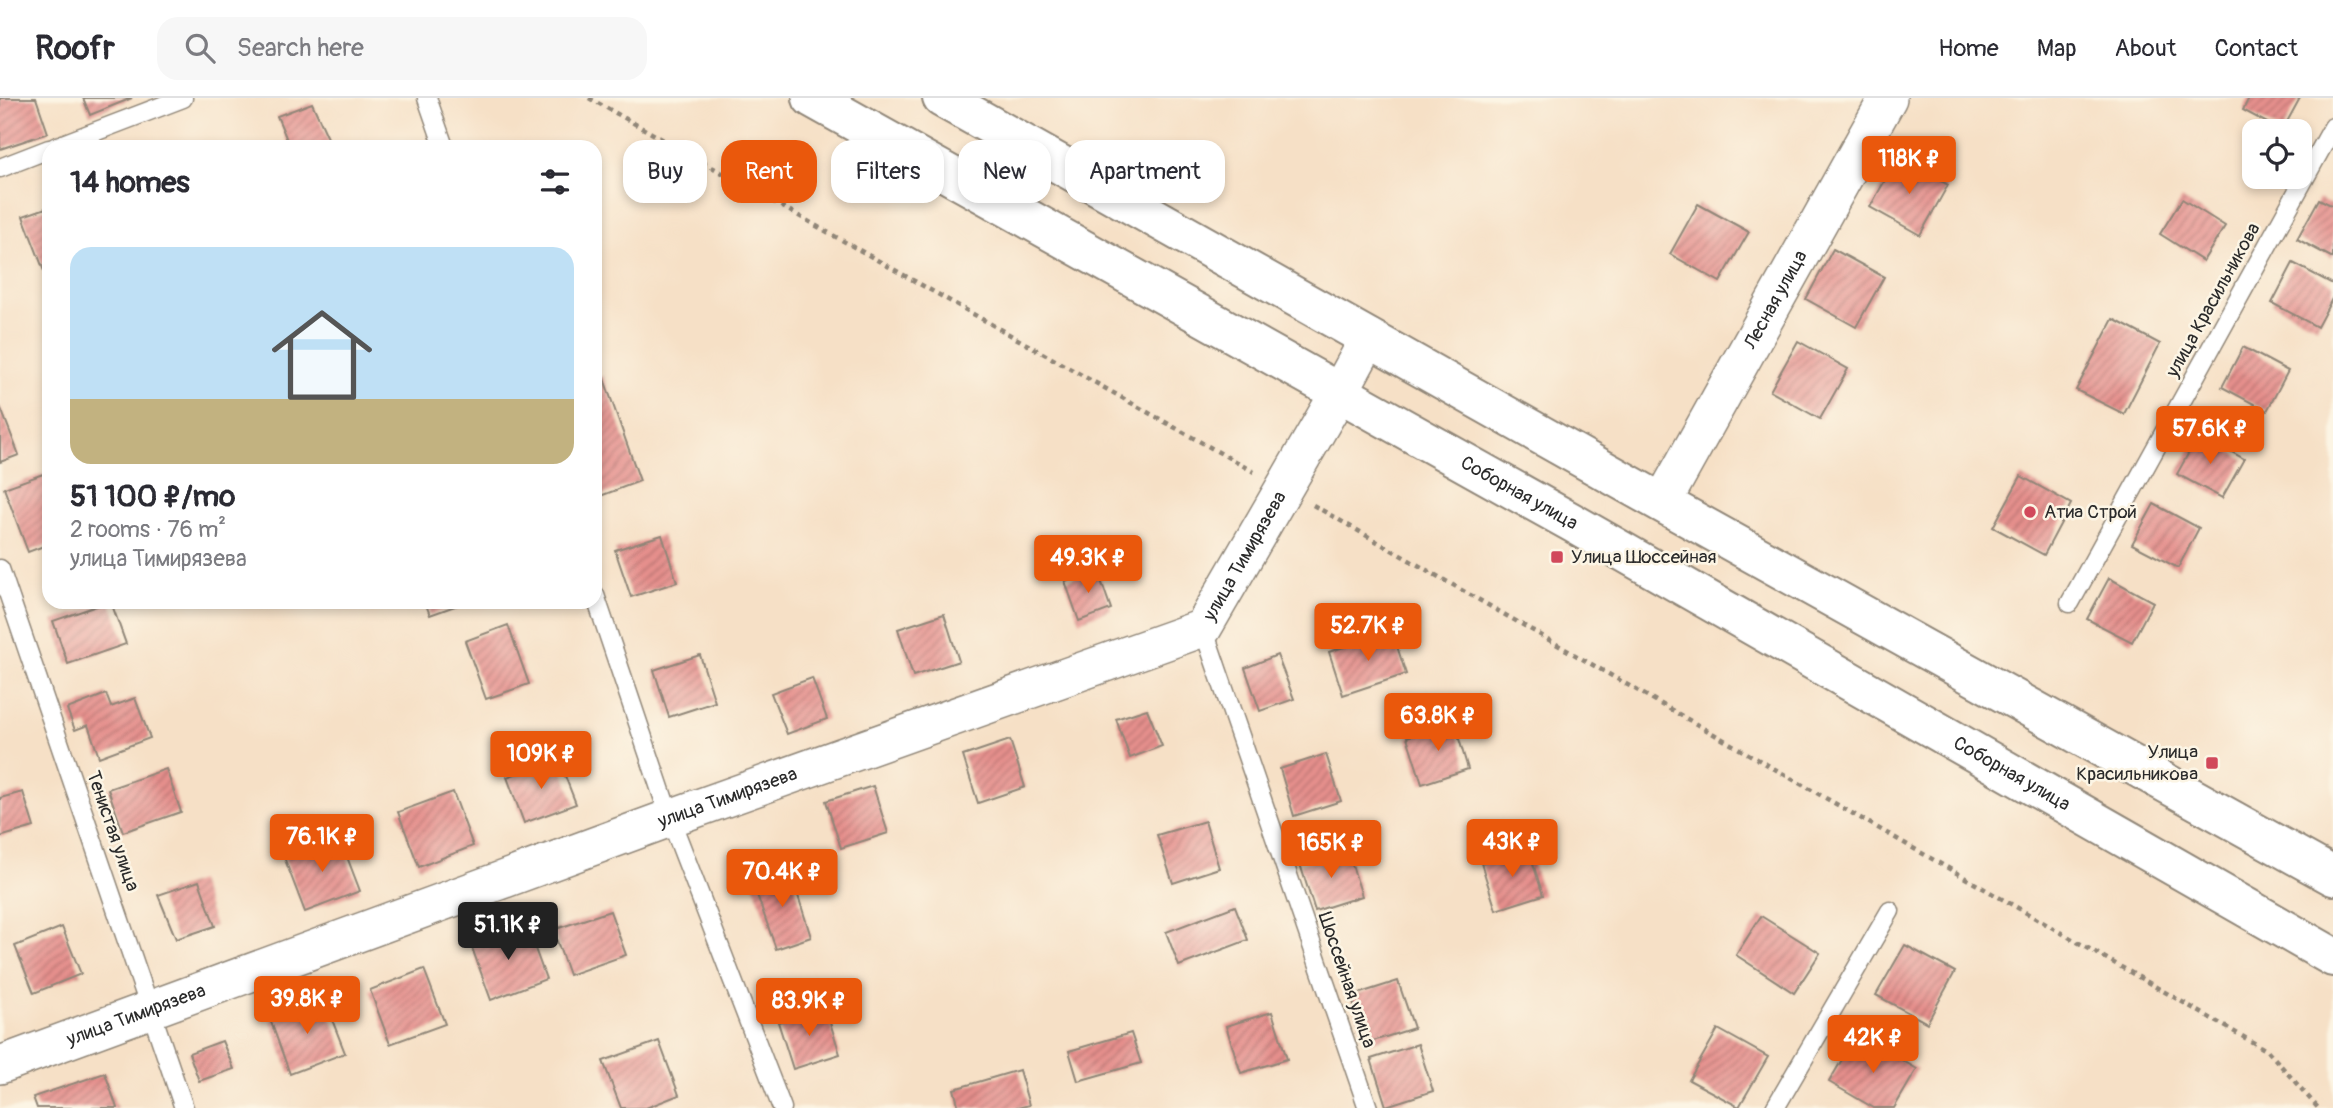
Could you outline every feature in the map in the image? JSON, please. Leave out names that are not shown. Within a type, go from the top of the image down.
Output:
[{"type":"street","name":"Соборная улица","points":[[812,98],[1339,393],[2333,957]]},
{"type":"street","points":[[942,98],[2333,876]]},
{"type":"street","name":"Лесная улица","points":[[1662,503],[1888,98]]},
{"type":"street","name":"улица Тимирязева","points":[[0,1066],[670,818],[1203,628],[1369,338]]},
{"type":"lane","points":[[73,140],[183,98]]},
{"type":"lane","points":[[427,98],[442,140]]},
{"type":"lane","name":"улица Красильникова","points":[[2070,603],[2333,127]]},
{"type":"lane","points":[[0,168],[42,152]]},
{"type":"lane","name":"Тенистая улица","points":[[0,569],[184,1108]]},
{"type":"lane","points":[[600,609],[670,818],[782,1108]]},
{"type":"lane","name":"Шоссейная улица","points":[[1203,628],[1368,1108]]},
{"type":"lane","points":[[1775,1108],[1890,911]]},
{"type":"path","points":[[589,98],[1284,488],[2268,1051],[2318,1108]]},
{"type":"building","points":[[0,98],[36,98],[48,133],[0,149]]},
{"type":"building","points":[[83,98],[132,98],[90,115]]},
{"type":"building","points":[[2249,98],[2300,98],[2289,119],[2260,119],[2243,110]]},
{"type":"building","points":[[312,103],[329,140],[287,140],[277,116]]},
{"type":"building","points":[[1898,157],[1948,185],[1920,235],[1870,207]]},
{"type":"building","points":[[2182,199],[2225,226],[2203,261],[2160,234]]},
{"type":"building","points":[[2319,199],[2333,206],[2333,258],[2297,239]]},
{"type":"building","points":[[1698,204],[1749,232],[1720,282],[1670,254]]},
{"type":"building","points":[[42,209],[42,266],[23,216]]},
{"type":"building","points":[[1833,249],[1884,277],[1856,327],[1806,299]]},
{"type":"building","points":[[2293,263],[2333,284],[2333,297],[2317,327],[2272,303]]},
{"type":"building","points":[[2113,319],[2160,344],[2124,414],[2076,390]]},
{"type":"building","points":[[1798,341],[1848,369],[1820,419],[1770,391]]},
{"type":"building","points":[[2243,347],[2288,371],[2267,411],[2222,387]]},
{"type":"building","points":[[602,376],[640,481],[602,495]]},
{"type":"building","points":[[0,406],[19,455],[0,462]]},
{"type":"building","points":[[2199,434],[2244,459],[2222,498],[2177,474]]},
{"type":"building","points":[[42,474],[42,547],[28,552],[4,488]]},
{"type":"building","points":[[2021,476],[2071,504],[2044,555],[1993,527]]},
{"type":"building","points":[[2154,504],[2199,528],[2178,568],[2132,544]]},
{"type":"building","points":[[662,535],[677,582],[631,597],[615,550]]},
{"type":"building","points":[[1097,569],[1111,609],[1079,621],[1065,581]]},
{"type":"building","points":[[2109,578],[2153,602],[2132,642],[2087,619]]},
{"type":"building","points":[[88,609],[114,609],[126,644],[68,664],[53,621]]},
{"type":"building","points":[[428,609],[447,609],[430,615]]},
{"type":"building","points":[[944,614],[959,661],[913,676],[898,629]]},
{"type":"building","points":[[508,625],[529,684],[486,699],[465,641]]},
{"type":"building","points":[[1392,631],[1406,674],[1343,695],[1329,652]]},
{"type":"building","points":[[700,655],[715,702],[669,717],[654,670]]},
{"type":"building","points":[[1277,655],[1294,699],[1260,711],[1245,668]]},
{"type":"building","points":[[812,678],[827,719],[787,734],[771,693]]},
{"type":"building","points":[[106,694],[111,707],[135,698],[150,738],[99,757],[88,725],[75,730],[67,709]]},
{"type":"building","points":[[1147,709],[1162,746],[1130,758],[1116,719]]},
{"type":"building","points":[[1454,722],[1468,769],[1422,784],[1407,737]]},
{"type":"building","points":[[1010,740],[1025,787],[978,803],[963,756]]},
{"type":"building","points":[[1326,754],[1341,801],[1294,816],[1280,769]]},
{"type":"building","points":[[558,758],[576,804],[524,823],[507,777]]},
{"type":"building","points":[[166,769],[181,812],[123,832],[108,789]]},
{"type":"building","points":[[873,786],[888,833],[841,848],[826,801]]},
{"type":"building","points":[[23,792],[34,827],[0,837],[0,798]]},
{"type":"building","points":[[453,792],[473,846],[419,867],[398,812]]},
{"type":"building","points":[[1205,821],[1219,868],[1173,883],[1157,835]]},
{"type":"building","points":[[339,836],[360,891],[305,912],[284,857]]},
{"type":"building","points":[[1528,848],[1543,895],[1496,910],[1481,863]]},
{"type":"building","points":[[1347,849],[1362,896],[1315,911],[1300,864]]},
{"type":"building","points":[[790,870],[811,937],[776,949],[753,883]]},
{"type":"building","points":[[199,881],[215,926],[176,939],[158,895]]},
{"type":"building","points":[[1235,906],[1248,940],[1179,966],[1166,932]]},
{"type":"building","points":[[610,911],[626,955],[569,975],[553,930]]},
{"type":"building","points":[[1761,916],[1820,953],[1794,993],[1736,955]]},
{"type":"building","points":[[526,924],[546,979],[491,1000],[471,945]]},
{"type":"building","points":[[62,927],[81,974],[34,993],[15,946]]},
{"type":"building","points":[[1905,945],[1955,972],[1927,1023],[1876,995]]},
{"type":"building","points":[[424,969],[445,1024],[390,1044],[370,990]]},
{"type":"building","points":[[1398,981],[1414,1028],[1367,1043],[1351,996]]},
{"type":"building","points":[[324,999],[345,1053],[290,1074],[270,1019]]},
{"type":"building","points":[[825,1007],[840,1054],[793,1069],[778,1022]]},
{"type":"building","points":[[1272,1012],[1287,1059],[1241,1073],[1226,1026]]},
{"type":"building","points":[[1718,1029],[1768,1057],[1739,1107],[1689,1080]]},
{"type":"building","points":[[1131,1033],[1141,1063],[1078,1081],[1069,1051]]},
{"type":"building","points":[[1857,1034],[1917,1069],[1894,1108],[1874,1108],[1829,1082]]},
{"type":"building","points":[[222,1041],[234,1069],[199,1081],[189,1053]]},
{"type":"building","points":[[659,1041],[679,1095],[646,1108],[621,1108],[603,1061]]},
{"type":"building","points":[[1418,1044],[1433,1091],[1386,1106],[1371,1059]]},
{"type":"building","points":[[1019,1070],[1029,1105],[1018,1108],[959,1108],[954,1089]]},
{"type":"building","points":[[105,1073],[117,1108],[37,1108],[33,1097]]},
{"type":"place","name":"Атиа Строй","points":[[2030,512]]},
{"type":"place","name":"Улица Шоссейная","points":[[1557,557]]},
{"type":"place","name":"Улица Красильникова","points":[[2212,763]]}]
